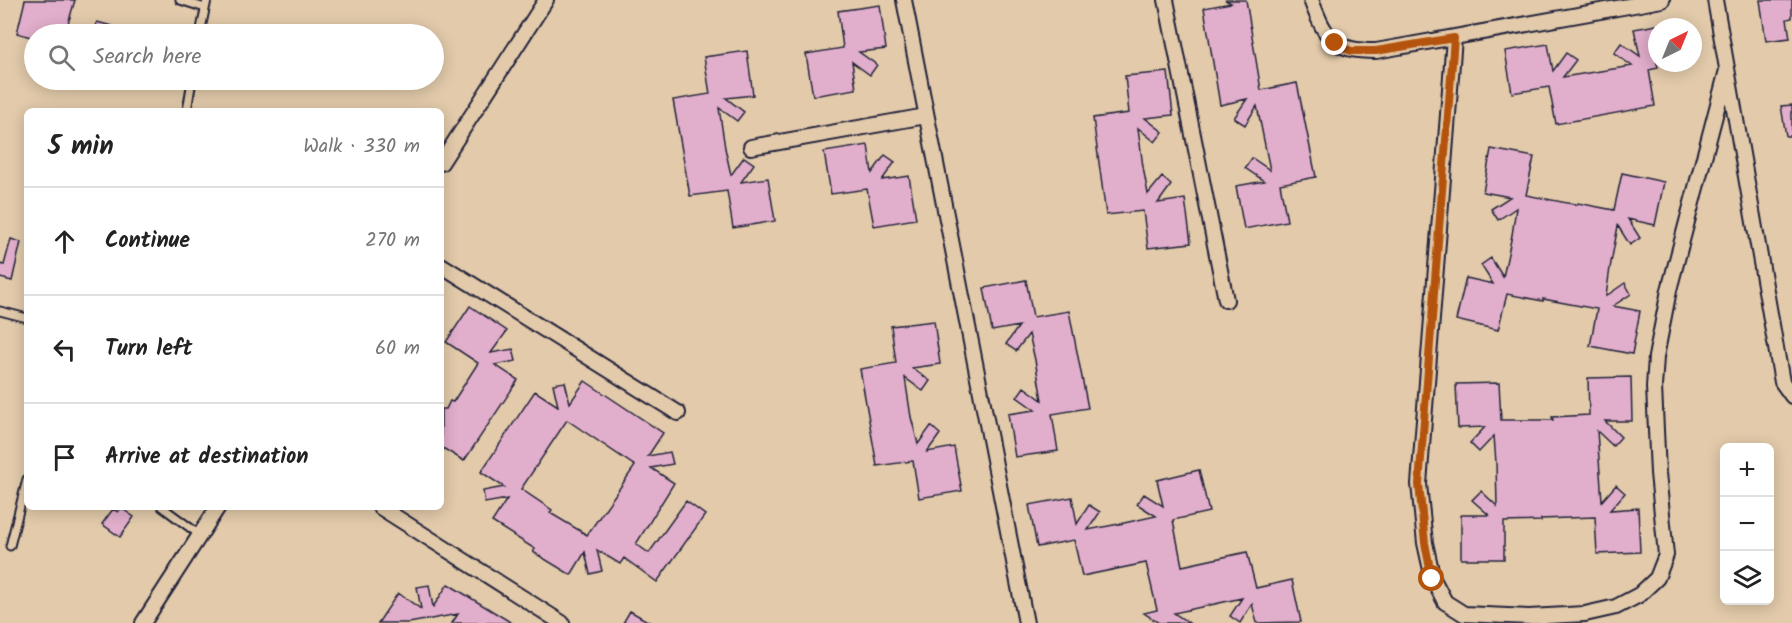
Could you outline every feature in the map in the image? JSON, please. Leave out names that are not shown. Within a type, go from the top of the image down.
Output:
[{"type":"street","points":[[444,158],[546,0]]},
{"type":"street","points":[[904,0],[1026,623]]},
{"type":"street","points":[[1166,0],[1226,300]]},
{"type":"street","points":[[1311,0],[1320,22],[1335,43],[1351,51],[1376,51],[1662,0]]},
{"type":"street","points":[[1715,0],[1782,382],[1792,396]]},
{"type":"street","points":[[1454,38],[1419,484],[1425,543],[1432,579],[1445,602],[1464,614],[1472,615],[1529,617],[1585,614],[1616,607],[1639,595],[1657,578],[1666,555],[1658,472],[1654,387],[1656,357],[1669,290],[1727,70]]},
{"type":"street","points":[[751,147],[926,116]]},
{"type":"street","points":[[444,267],[678,413]]},
{"type":"street","points":[[143,623],[216,510]]},
{"type":"street","points":[[385,510],[562,623]]},
{"type":"lane","points":[[180,0],[206,4],[203,24]]},
{"type":"lane","points":[[187,108],[190,90]]},
{"type":"lane","points":[[0,311],[24,317]]},
{"type":"lane","points":[[10,546],[24,491]]},
{"type":"lane","points":[[166,510],[200,535]]},
{"type":"building","points":[[25,0],[75,0],[68,24],[24,24],[24,35],[17,33]]},
{"type":"building","points":[[1225,0],[1246,0],[1261,90],[1297,83],[1316,177],[1280,184],[1287,221],[1244,229],[1236,186],[1264,181],[1245,168],[1252,158],[1270,170],[1257,106],[1245,125],[1234,118],[1247,99],[1220,105],[1204,8],[1231,3]]},
{"type":"building","points":[[1760,0],[1792,0],[1792,18],[1787,19],[1790,38],[1766,41]]},
{"type":"building","points":[[880,5],[886,49],[859,52],[877,65],[870,75],[852,62],[856,89],[813,96],[806,54],[843,48],[838,11]]},
{"type":"building","points":[[1648,27],[1648,72],[1655,106],[1556,124],[1549,87],[1512,93],[1505,51],[1548,44],[1553,71],[1566,53],[1576,60],[1563,77],[1632,66],[1614,53],[1621,43],[1640,56],[1634,29]]},
{"type":"building","points":[[747,51],[753,95],[726,98],[744,112],[737,121],[719,108],[725,148],[731,175],[744,157],[754,164],[741,182],[768,178],[775,221],[733,228],[727,191],[690,196],[673,100],[710,94],[704,57]]},
{"type":"building","points":[[1168,72],[1173,115],[1145,118],[1163,132],[1155,142],[1138,128],[1143,167],[1148,194],[1162,177],[1171,185],[1158,203],[1185,199],[1191,243],[1148,248],[1143,211],[1106,215],[1093,118],[1129,113],[1125,76]]},
{"type":"building","points":[[1792,105],[1792,136],[1786,136],[1781,106]]},
{"type":"building","points":[[868,145],[872,173],[885,155],[895,162],[882,180],[909,176],[916,219],[874,226],[867,189],[831,194],[824,152]]},
{"type":"building","points":[[1491,149],[1534,157],[1526,195],[1577,205],[1578,203],[1614,210],[1622,173],[1664,182],[1655,225],[1628,219],[1640,238],[1630,245],[1618,226],[1610,268],[1606,296],[1625,283],[1631,294],[1613,306],[1640,311],[1632,354],[1590,346],[1597,309],[1507,294],[1498,330],[1456,320],[1466,278],[1493,284],[1481,265],[1491,258],[1503,277],[1512,235],[1516,208],[1498,220],[1491,209],[1510,197],[1483,192]]},
{"type":"building","points":[[11,239],[21,242],[12,281],[0,278],[0,264],[4,265]]},
{"type":"building","points":[[1026,280],[1033,317],[1069,311],[1088,408],[1052,414],[1058,451],[1015,457],[1008,414],[1035,410],[1017,397],[1024,387],[1042,400],[1035,360],[1029,334],[1016,351],[1006,344],[1019,326],[992,331],[984,288]]},
{"type":"building","points":[[470,306],[507,331],[491,353],[513,349],[516,361],[495,365],[518,380],[464,461],[444,449],[444,409],[450,401],[453,402],[478,363],[446,342]]},
{"type":"building","points":[[934,321],[940,364],[912,368],[930,381],[923,391],[905,378],[911,417],[918,444],[931,426],[940,434],[927,452],[954,447],[962,491],[919,498],[913,461],[877,466],[860,369],[896,363],[891,326]]},
{"type":"building","points":[[1631,377],[1632,421],[1605,421],[1621,437],[1613,446],[1597,431],[1602,501],[1616,485],[1625,493],[1610,510],[1638,508],[1640,552],[1597,554],[1595,517],[1541,519],[1541,521],[1504,522],[1504,559],[1461,559],[1461,515],[1489,515],[1472,500],[1481,491],[1497,506],[1496,463],[1494,436],[1479,452],[1470,443],[1485,427],[1458,428],[1456,384],[1499,383],[1501,420],[1553,420],[1552,417],[1589,415],[1588,378]]},
{"type":"building","points":[[585,381],[663,433],[648,456],[670,452],[673,464],[651,468],[674,483],[636,544],[649,553],[686,501],[705,515],[657,582],[624,558],[620,564],[597,550],[602,571],[590,574],[585,552],[571,575],[533,552],[535,549],[492,522],[507,499],[485,503],[483,491],[504,487],[481,472],[535,391],[558,406],[553,384],[565,382],[570,403]],"holes":[[[567,420],[635,466],[587,535],[550,513],[552,510],[521,489]]]},
{"type":"building","points":[[1199,470],[1209,512],[1173,520],[1182,566],[1247,552],[1256,588],[1292,580],[1301,622],[1257,623],[1252,604],[1240,623],[1230,616],[1242,598],[1174,613],[1189,623],[1159,623],[1144,613],[1157,610],[1146,563],[1082,576],[1074,540],[1037,547],[1029,505],[1072,497],[1077,524],[1089,505],[1100,512],[1088,530],[1124,523],[1156,516],[1137,504],[1144,494],[1163,506],[1157,480]]},
{"type":"building","points":[[112,510],[118,512],[124,510],[134,517],[120,537],[102,524]]},
{"type":"building","points":[[448,584],[512,623],[452,623],[458,614],[409,623],[378,623],[398,593],[421,609],[417,587],[429,585],[433,607]]},
{"type":"building","points":[[630,611],[651,623],[623,623]]},
{"type":"route","points":[[1335,43],[1351,51],[1376,51],[1454,38],[1419,484],[1425,543],[1432,579]]}]
